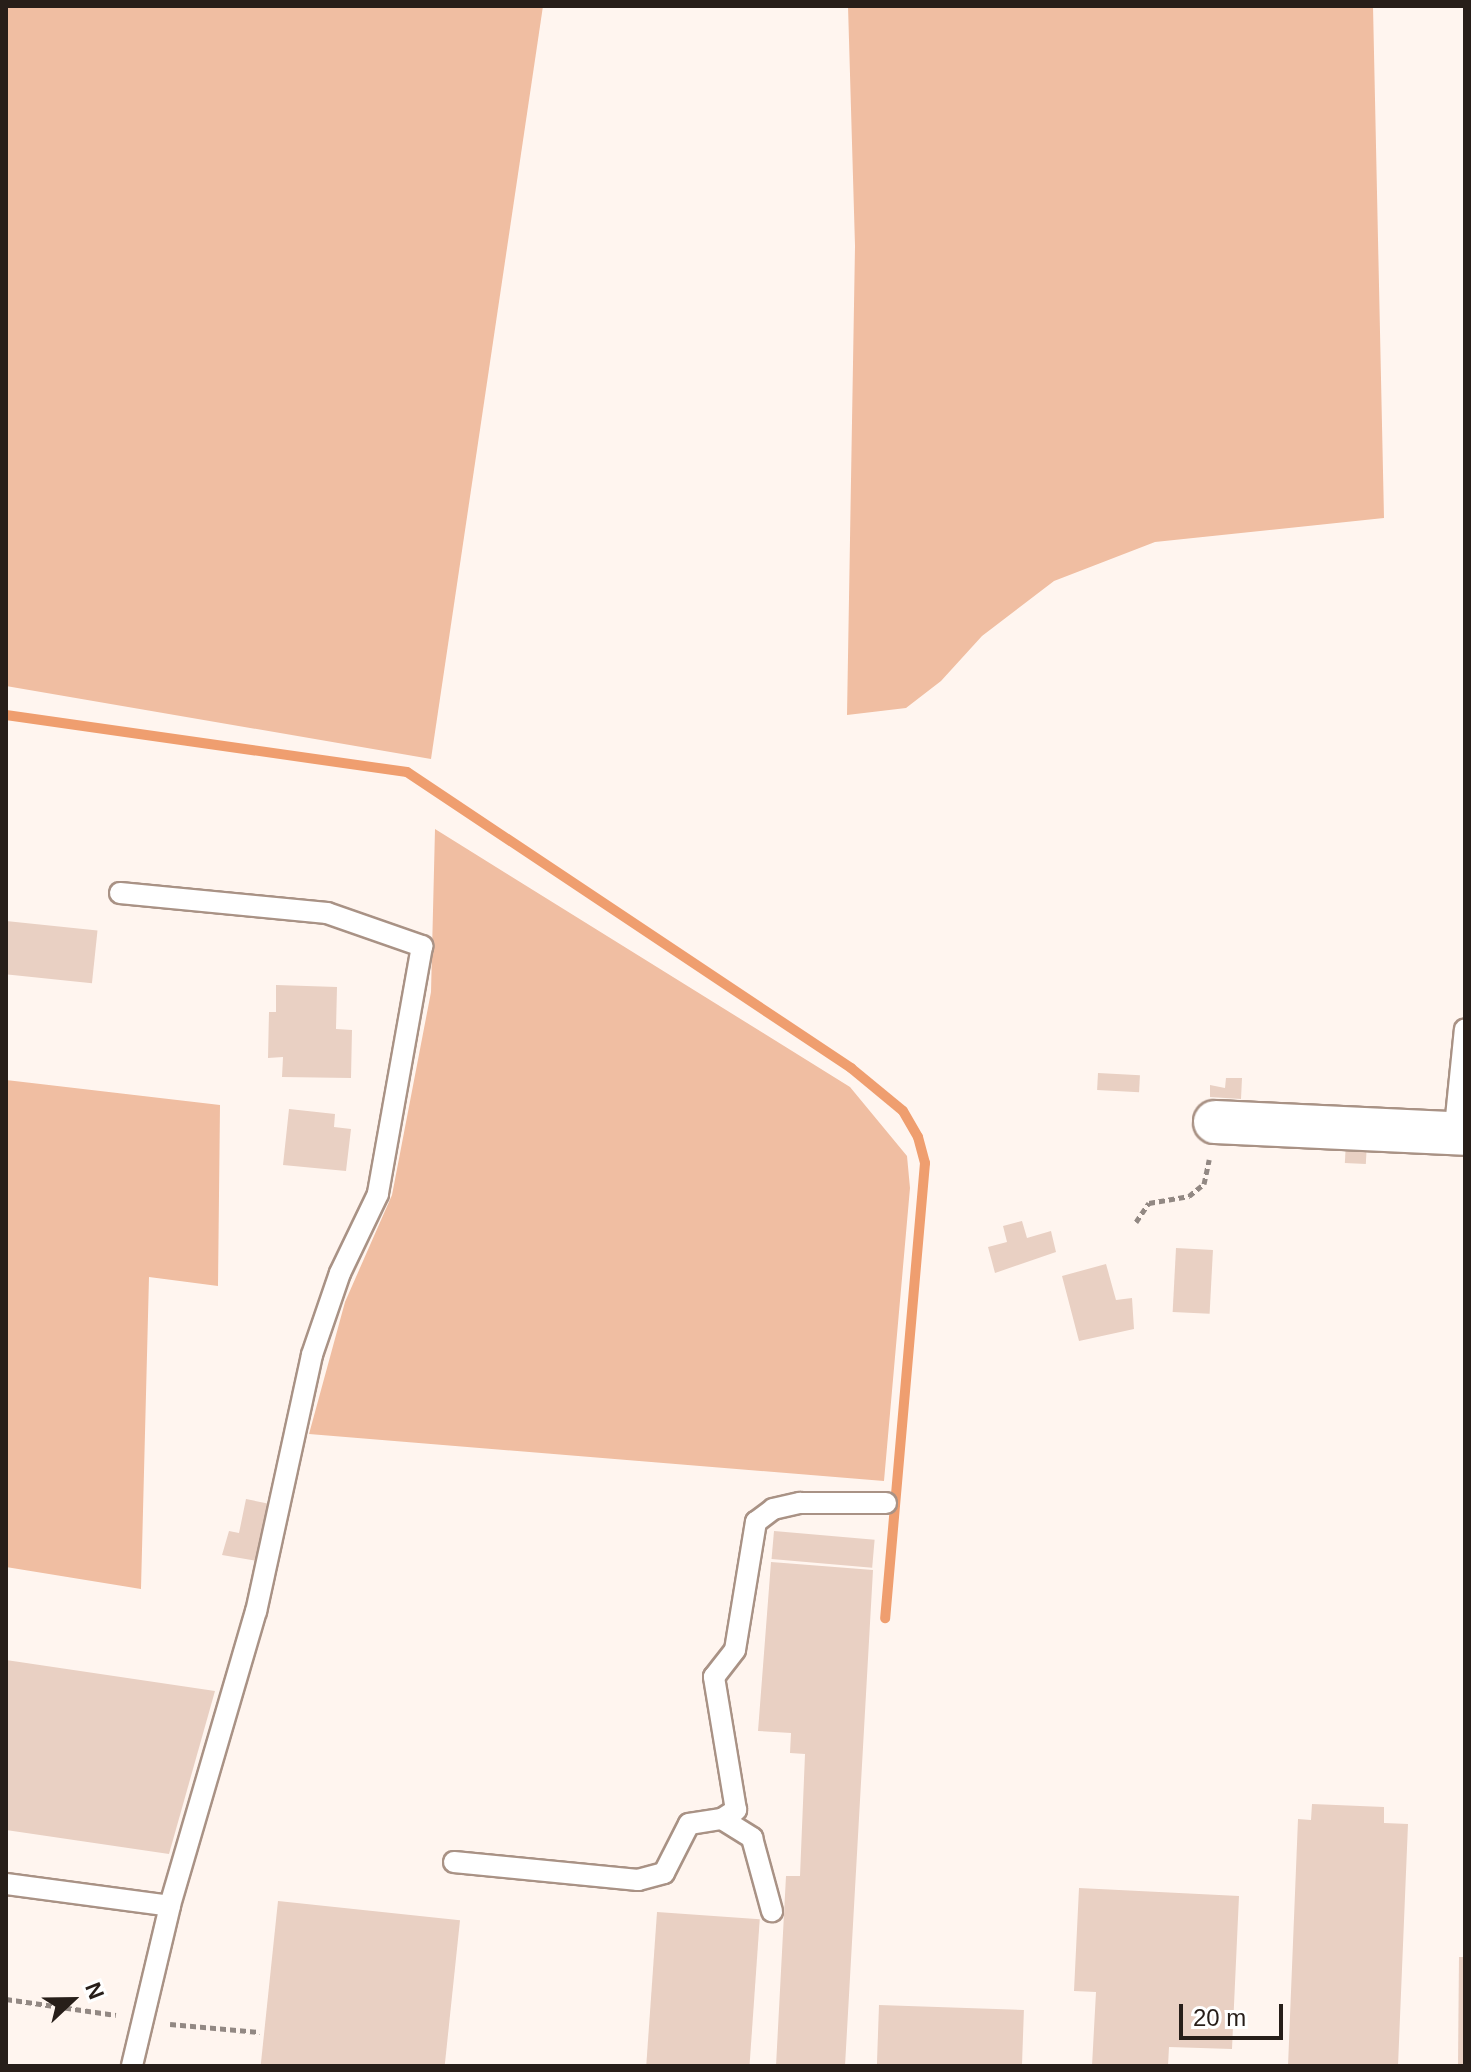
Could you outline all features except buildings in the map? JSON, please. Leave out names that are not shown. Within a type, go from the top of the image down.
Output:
[{"type":"street","points":[[1215,1122],[1463,1134]]},
{"type":"lane","points":[[120,893],[327,913],[422,946],[378,1194],[340,1273],[312,1355],[256,1611],[170,1906],[132,2066]]},
{"type":"lane","points":[[1463,1134],[1456,1117],[1465,1029]]},
{"type":"lane","points":[[454,1862],[638,1880],[664,1873],[689,1824],[722,1819],[736,1810],[714,1677],[735,1650],[756,1522],[773,1509],[800,1503],[886,1503]]},
{"type":"lane","points":[[722,1819],[752,1838],[772,1911]]},
{"type":"lane","points":[[6,1884],[170,1906]]},
{"type":"path","points":[[1136,1222],[1149,1203],[1189,1196],[1204,1184],[1215,1122]]},
{"type":"shaded area","points":[[7,6],[543,6],[431,759],[6,686]]},
{"type":"shaded area","points":[[848,6],[1373,6],[1384,518],[1155,542],[1054,581],[982,636],[941,681],[906,708],[847,715],[855,246]]},
{"type":"shaded area","points":[[435,829],[850,1087],[907,1156],[910,1188],[884,1481],[309,1434],[345,1302],[392,1195],[431,992]]},
{"type":"shaded area","points":[[6,1080],[220,1105],[218,1286],[149,1277],[141,1589],[6,1567]]},
{"type":"waterway","points":[[6,715],[407,772],[851,1068],[903,1111],[918,1137],[925,1163],[885,1618]]}]
